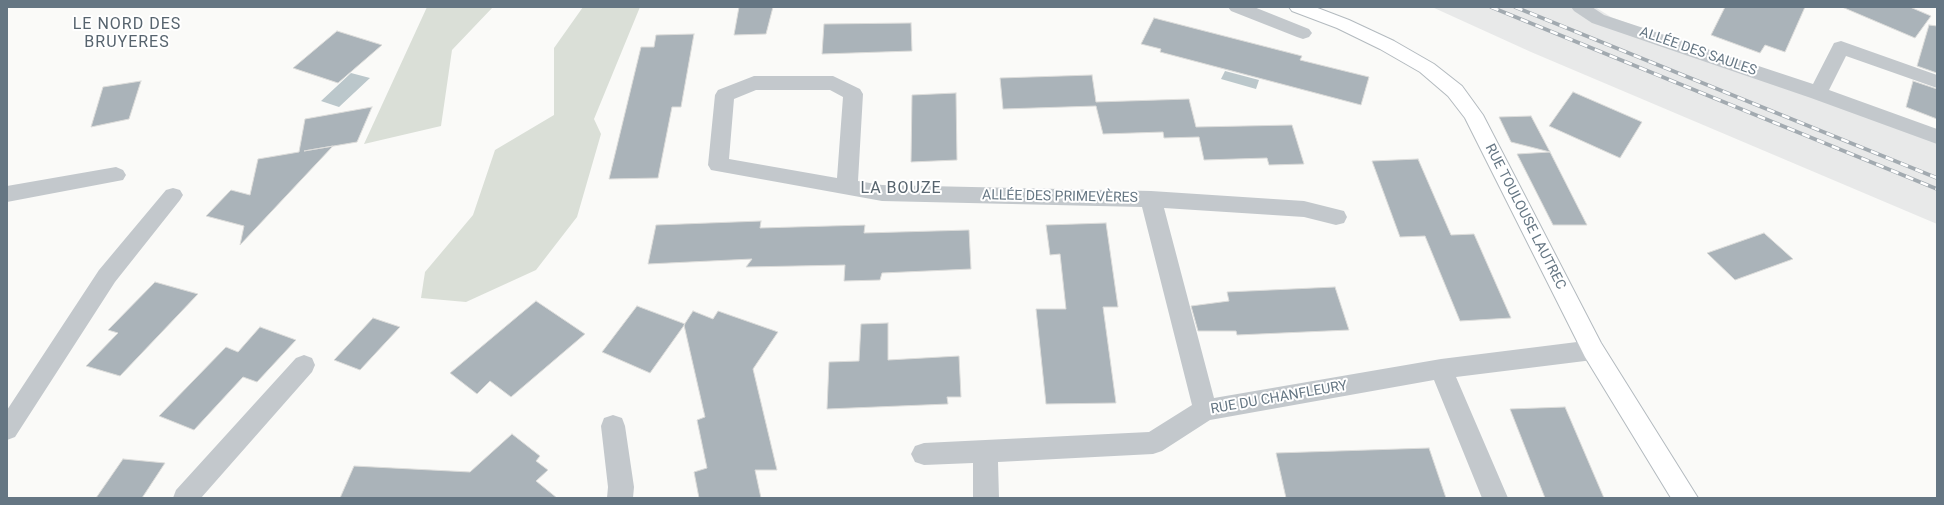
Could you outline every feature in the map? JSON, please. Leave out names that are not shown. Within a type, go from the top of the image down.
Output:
[{"type":"street","points":[[1237,7],[1303,33]]},
{"type":"street","name":"RUE TOULOUSE LAUTREC","points":[[1298,7],[1343,24],[1388,46],[1428,68],[1455,91],[1473,115],[1593,350],[1685,498]]},
{"type":"street","name":"ALLÉE DES SAULES","points":[[1580,7],[1598,19],[1818,92],[1937,137]]},
{"type":"street","points":[[1818,92],[1841,47],[1937,82]]},
{"type":"street","name":"ALLÉE DES PRIMEVÈRES","points":[[847,187],[853,94],[833,83],[754,83],[725,95],[718,164],[847,187],[882,193],[1150,199],[1205,410]]},
{"type":"street","points":[[7,194],[116,175]]},
{"type":"street","points":[[1150,199],[1304,209],[1336,218]]},
{"type":"street","name":"RUE DU CHANFLEURY","points":[[924,454],[1154,443],[1205,410],[1441,370],[1593,350]]},
{"type":"street","points":[[1441,370],[1495,498]]},
{"type":"street","points":[[613,426],[621,486],[620,498]]},
{"type":"street","points":[[985,451],[986,498]]},
{"type":"lane","points":[[7,430],[107,276],[173,195]]},
{"type":"lane","points":[[185,498],[304,365]]},
{"type":"shaded area","points":[[427,7],[493,7],[452,50],[441,126],[364,144]]},
{"type":"shaded area","points":[[583,7],[640,7],[594,119],[601,134],[577,217],[536,270],[466,302],[421,298],[425,272],[473,215],[495,150],[554,115],[554,48]]},
{"type":"shaded area","points":[[1432,7],[1595,7],[1611,17],[1937,137],[1937,224],[1531,52]]},
{"type":"shaded area","points":[[1225,71],[1259,80],[1256,89],[1221,79]]},
{"type":"shaded area","points":[[351,73],[370,78],[339,107],[321,101]]},
{"type":"building","points":[[739,7],[773,7],[766,34],[734,35]]},
{"type":"building","points":[[1725,7],[1805,7],[1785,52],[1765,45],[1760,53],[1711,35]]},
{"type":"building","points":[[1842,7],[1910,7],[1931,16],[1915,38]]},
{"type":"building","points":[[1154,18],[1302,56],[1300,60],[1369,77],[1361,105],[1160,52],[1161,49],[1141,44]]},
{"type":"building","points":[[911,23],[912,51],[822,54],[824,24]]},
{"type":"building","points":[[1929,25],[1937,26],[1937,73],[1917,66]]},
{"type":"building","points":[[337,31],[382,45],[338,83],[293,68]]},
{"type":"building","points":[[694,34],[681,107],[672,107],[658,178],[609,179],[641,47],[654,47],[656,35]]},
{"type":"building","points":[[1092,75],[1096,102],[1189,99],[1196,127],[1292,125],[1304,164],[1269,165],[1267,158],[1204,160],[1199,137],[1164,138],[1163,132],[1103,134],[1096,106],[1003,109],[1000,78]]},
{"type":"building","points":[[141,81],[129,119],[91,127],[103,87]]},
{"type":"building","points":[[1913,81],[1937,89],[1937,119],[1906,107]]},
{"type":"building","points":[[1573,92],[1642,122],[1620,158],[1549,126]]},
{"type":"building","points":[[956,93],[957,160],[911,162],[912,95]]},
{"type":"building","points":[[372,107],[357,142],[333,146],[240,245],[244,226],[206,216],[231,190],[250,195],[258,159],[299,152],[305,119]]},
{"type":"building","points":[[1531,116],[1550,152],[1511,142],[1499,117]]},
{"type":"building","points":[[1550,152],[1587,225],[1553,225],[1517,154]]},
{"type":"building","points":[[1418,159],[1451,235],[1474,234],[1511,318],[1460,321],[1425,236],[1400,237],[1372,161]]},
{"type":"building","points":[[761,221],[760,228],[865,225],[864,233],[969,230],[971,269],[882,273],[880,280],[844,281],[845,265],[746,267],[752,259],[648,264],[656,225]]},
{"type":"building","points":[[1106,223],[1118,307],[1103,307],[1116,403],[1046,404],[1036,309],[1066,309],[1060,254],[1050,255],[1046,225]]},
{"type":"building","points":[[1764,233],[1793,259],[1735,280],[1707,253]]},
{"type":"building","points":[[155,282],[198,294],[120,376],[86,366],[118,333],[108,330]]},
{"type":"building","points":[[1335,287],[1349,330],[1237,335],[1236,331],[1198,331],[1191,306],[1229,301],[1227,292]]},
{"type":"building","points":[[536,301],[585,334],[511,397],[490,381],[477,394],[450,373]]},
{"type":"building","points":[[637,306],[685,324],[650,373],[602,352]]},
{"type":"building","points":[[693,311],[713,319],[718,311],[778,332],[753,369],[777,470],[755,470],[761,498],[699,498],[694,472],[707,468],[697,420],[705,417],[684,325]]},
{"type":"building","points":[[373,318],[400,327],[360,370],[334,360]]},
{"type":"building","points":[[888,323],[888,360],[959,356],[961,397],[947,397],[948,404],[827,409],[829,362],[859,361],[861,324]]},
{"type":"building","points":[[260,327],[296,340],[257,382],[243,377],[194,430],[159,416],[226,347],[238,352]]},
{"type":"building","points":[[1565,407],[1604,498],[1545,498],[1510,409]]},
{"type":"building","points":[[512,434],[540,456],[536,461],[548,470],[536,481],[557,498],[340,498],[354,466],[470,472]]},
{"type":"building","points":[[1429,448],[1446,498],[1286,498],[1276,453]]},
{"type":"building","points":[[123,459],[165,463],[142,498],[96,498]]},
{"type":"railway","points":[[1491,7],[1937,189]]},
{"type":"railway","points":[[1515,7],[1937,178]]},
{"type":"district","name":"LE NORD DES BRUYERES","points":[[127,34]]},
{"type":"district","name":"LA BOUZE","points":[[901,189]]}]
